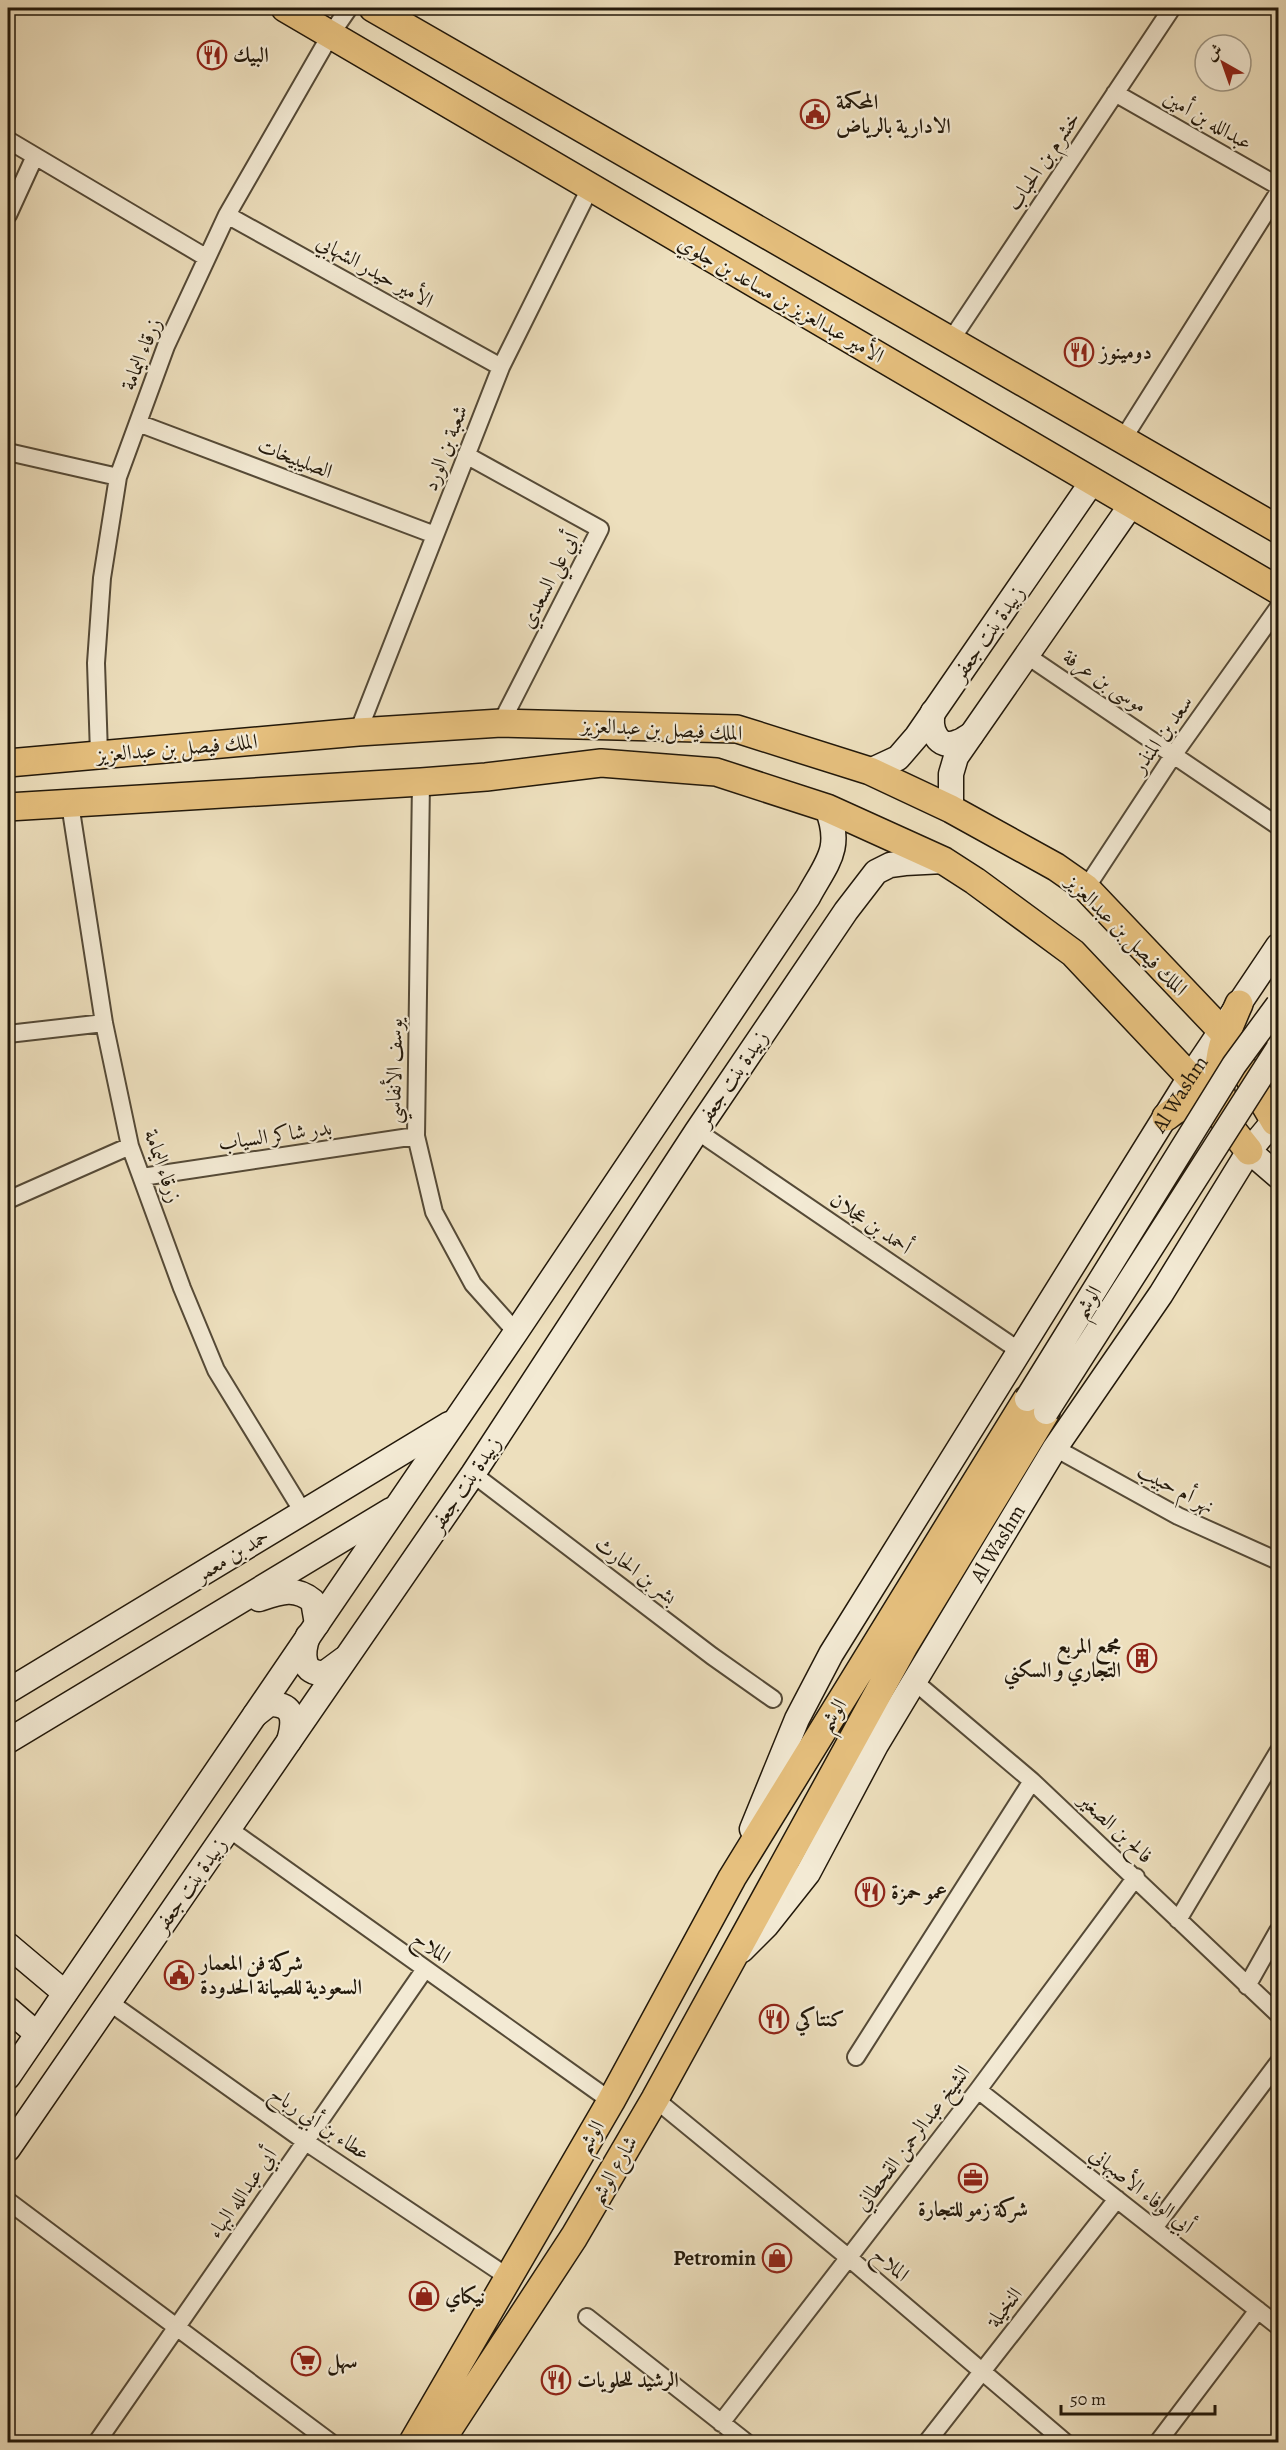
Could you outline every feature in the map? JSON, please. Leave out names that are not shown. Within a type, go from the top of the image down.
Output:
[{"type":"main road","name":"الأمير عبدالعزيز بن مساعد بن جلوي","points":[[285,8],[1278,590]]},
{"type":"main road","points":[[373,8],[1278,529]]},
{"type":"main road","name":"الملك فيصل بن عبدالعزيز","points":[[8,763],[358,732],[501,723],[737,729],[870,771],[951,809],[1056,867],[1086,888],[1223,1033],[1277,1122]]},
{"type":"main road","name":"الملك فيصل بن عبدالعزيز","points":[[8,807],[421,782],[601,763],[716,772],[827,808],[944,861],[975,881],[1073,953],[1205,1089],[1249,1151]]},
{"type":"main road","points":[[1166,1117],[1205,1089],[1218,1076],[1223,1033],[1239,1004]]},
{"type":"main road","points":[[1205,1089],[1252,1104],[1277,1122]]},
{"type":"main road","name":"الوشم","points":[[413,2442],[611,2101],[732,1878],[1037,1406]]},
{"type":"main road","name":"الوشم","points":[[769,1889],[1037,1406]]},
{"type":"main road","name":"شارع الوشم","points":[[441,2442],[573,2237],[655,2099],[769,1889]]},
{"type":"street","name":"زرقاء اليمامة","points":[[99,754],[96,663],[102,578],[118,477],[166,346],[227,214],[331,34],[349,8]]},
{"type":"street","name":"خشرم بن الحباب","points":[[951,340],[1172,8]]},
{"type":"street","name":"عبدالله بن أمين","points":[[1116,93],[1278,186]]},
{"type":"street","points":[[8,140],[207,258]]},
{"type":"street","points":[[8,215],[35,156]]},
{"type":"street","name":"شعبة بن الورد","points":[[358,732],[501,367],[590,188]]},
{"type":"street","points":[[1123,439],[1278,193]]},
{"type":"street","name":"الأمير حيدر الشهابي","points":[[227,214],[501,367]]},
{"type":"street","name":"الصليبيخات","points":[[138,423],[435,535]]},
{"type":"street","points":[[8,452],[118,477]]},
{"type":"street","name":"أبي علي السعدي","points":[[466,455],[600,530],[501,723]]},
{"type":"street","name":"زبيدة بنت جعفر","points":[[870,771],[898,758],[917,736],[1092,482]]},
{"type":"street","name":"زبيدة بنت جعفر","points":[[951,809],[953,765],[956,757],[1131,505]]},
{"type":"street","name":"سعد بن المنذر","points":[[1086,888],[1174,754],[1278,608]]},
{"type":"street","name":"موسى بن عرفة","points":[[1026,655],[1278,826]]},
{"type":"street","points":[[933,712],[930,724],[933,734],[939,741],[948,744],[971,735]]},
{"type":"street","name":"يوسف الأنفاسي","points":[[421,782],[416,1136],[434,1212],[473,1284],[516,1332]]},
{"type":"street","name":"زرقاء اليمامة","points":[[70,804],[104,1023],[130,1146],[182,1288],[216,1370],[303,1512]]},
{"type":"street","name":"زبيدة بنت جعفر","points":[[8,2077],[516,1332],[808,897],[834,849],[835,828],[827,808]]},
{"type":"street","name":"زبيدة بنت جعفر","points":[[8,2149],[473,1474],[697,1131],[846,911],[876,872],[905,863],[944,861]]},
{"type":"street","points":[[808,897],[824,885],[836,886],[848,899],[846,911]]},
{"type":"street","points":[[1278,946],[1239,1004],[1237,1019],[1238,1036],[1246,1051],[1258,1062],[1278,1069]]},
{"type":"street","name":"الوشم","points":[[1037,1406],[1234,1065],[1278,1005]]},
{"type":"street","points":[[8,1034],[104,1023]]},
{"type":"street","name":"Al Washm","points":[[1205,1089],[1223,1033]]},
{"type":"street","name":"الوشم","points":[[1037,1406],[1278,1049]]},
{"type":"street","name":"Al Washm","points":[[732,1878],[798,1719],[831,1654],[1166,1117]]},
{"type":"street","name":"Al Washm","points":[[726,1966],[766,1926],[808,1873],[876,1746],[1055,1448],[1161,1294],[1249,1151],[1277,1122]]},
{"type":"street","name":"أحمد بن عجلان","points":[[697,1131],[1021,1352]]},
{"type":"street","name":"بدر شاكر السياب","points":[[142,1178],[416,1136]]},
{"type":"street","points":[[8,1200],[130,1146]]},
{"type":"street","points":[[1249,1151],[1278,1176]]},
{"type":"street","points":[[1086,1244],[1095,1233],[1108,1225],[1122,1221],[1137,1221],[1150,1228],[1161,1238],[1168,1251],[1170,1266],[1168,1281],[1161,1294]]},
{"type":"street","name":"حمد بن معمر","points":[[8,1690],[456,1420]]},
{"type":"street","name":"نهر أم حبيب","points":[[1055,1448],[1178,1516],[1278,1562]]},
{"type":"street","name":"بشر بن الحارث","points":[[473,1474],[711,1656],[773,1699]]},
{"type":"street","name":"حمد بن معمر","points":[[8,1741],[397,1506]]},
{"type":"street","points":[[228,1608],[284,1591],[297,1592],[313,1602],[312,1630],[303,1655],[307,1667],[319,1673],[332,1670],[348,1655]]},
{"type":"street","name":"فالح بن الصغير","points":[[915,1682],[1032,1781],[1136,1877],[1278,2014]]},
{"type":"street","points":[[252,1719],[260,1709],[269,1704],[280,1704],[289,1710],[293,1720],[289,1741]]},
{"type":"street","points":[[1178,1920],[1278,1752]]},
{"type":"street","points":[[856,2057],[1032,1781]]},
{"type":"street","name":"الملاح","points":[[228,1828],[611,2101]]},
{"type":"street","name":"الشيخ عبدالرحمن القحطاني","points":[[721,2423],[978,2090],[1136,1877]]},
{"type":"street","points":[[1247,1986],[1278,1931]]},
{"type":"street","points":[[8,1945],[64,1993]]},
{"type":"street","name":"أبي عبدالله البهاء","points":[[97,2442],[425,1969]]},
{"type":"street","name":"عطاء بن أبي رباح","points":[[109,2002],[306,2142],[508,2277]]},
{"type":"street","points":[[8,2009],[37,2034]]},
{"type":"street","points":[[1154,2228],[1278,2063]]},
{"type":"street","name":"أبي الوفاء الأصبهاني","points":[[978,2090],[1278,2326]]},
{"type":"street","name":"الملاح","points":[[655,2099],[849,2258],[1065,2442]]},
{"type":"street","name":"النخيلة","points":[[927,2442],[1117,2199]]},
{"type":"street","points":[[8,2202],[330,2442]]},
{"type":"street","points":[[1158,2442],[1258,2310]]},
{"type":"street","points":[[587,2317],[746,2442]]},
{"type":"place","name":"البيك","points":[[212,55]]},
{"type":"place","name":"المحكمة الادارية بالرياض","points":[[815,114]]},
{"type":"place","name":"دومينوز","points":[[1079,352]]},
{"type":"place","name":"مجمع المربع التجاري و السكني","points":[[1142,1658]]},
{"type":"place","name":"عمو حمزة","points":[[870,1892]]},
{"type":"place","name":"شركة فن المعمار السعودية للصيانة الحدودة","points":[[179,1975]]},
{"type":"place","name":"كنتاكي","points":[[774,2019]]},
{"type":"place","name":"شركة زمو للتجارة","points":[[973,2178]]},
{"type":"place","name":"Petromin","points":[[777,2258]]},
{"type":"place","name":"نيكاي","points":[[424,2296]]},
{"type":"place","name":"سهل","points":[[306,2361]]},
{"type":"place","name":"الرشيد للحلويات","points":[[556,2380]]}]
